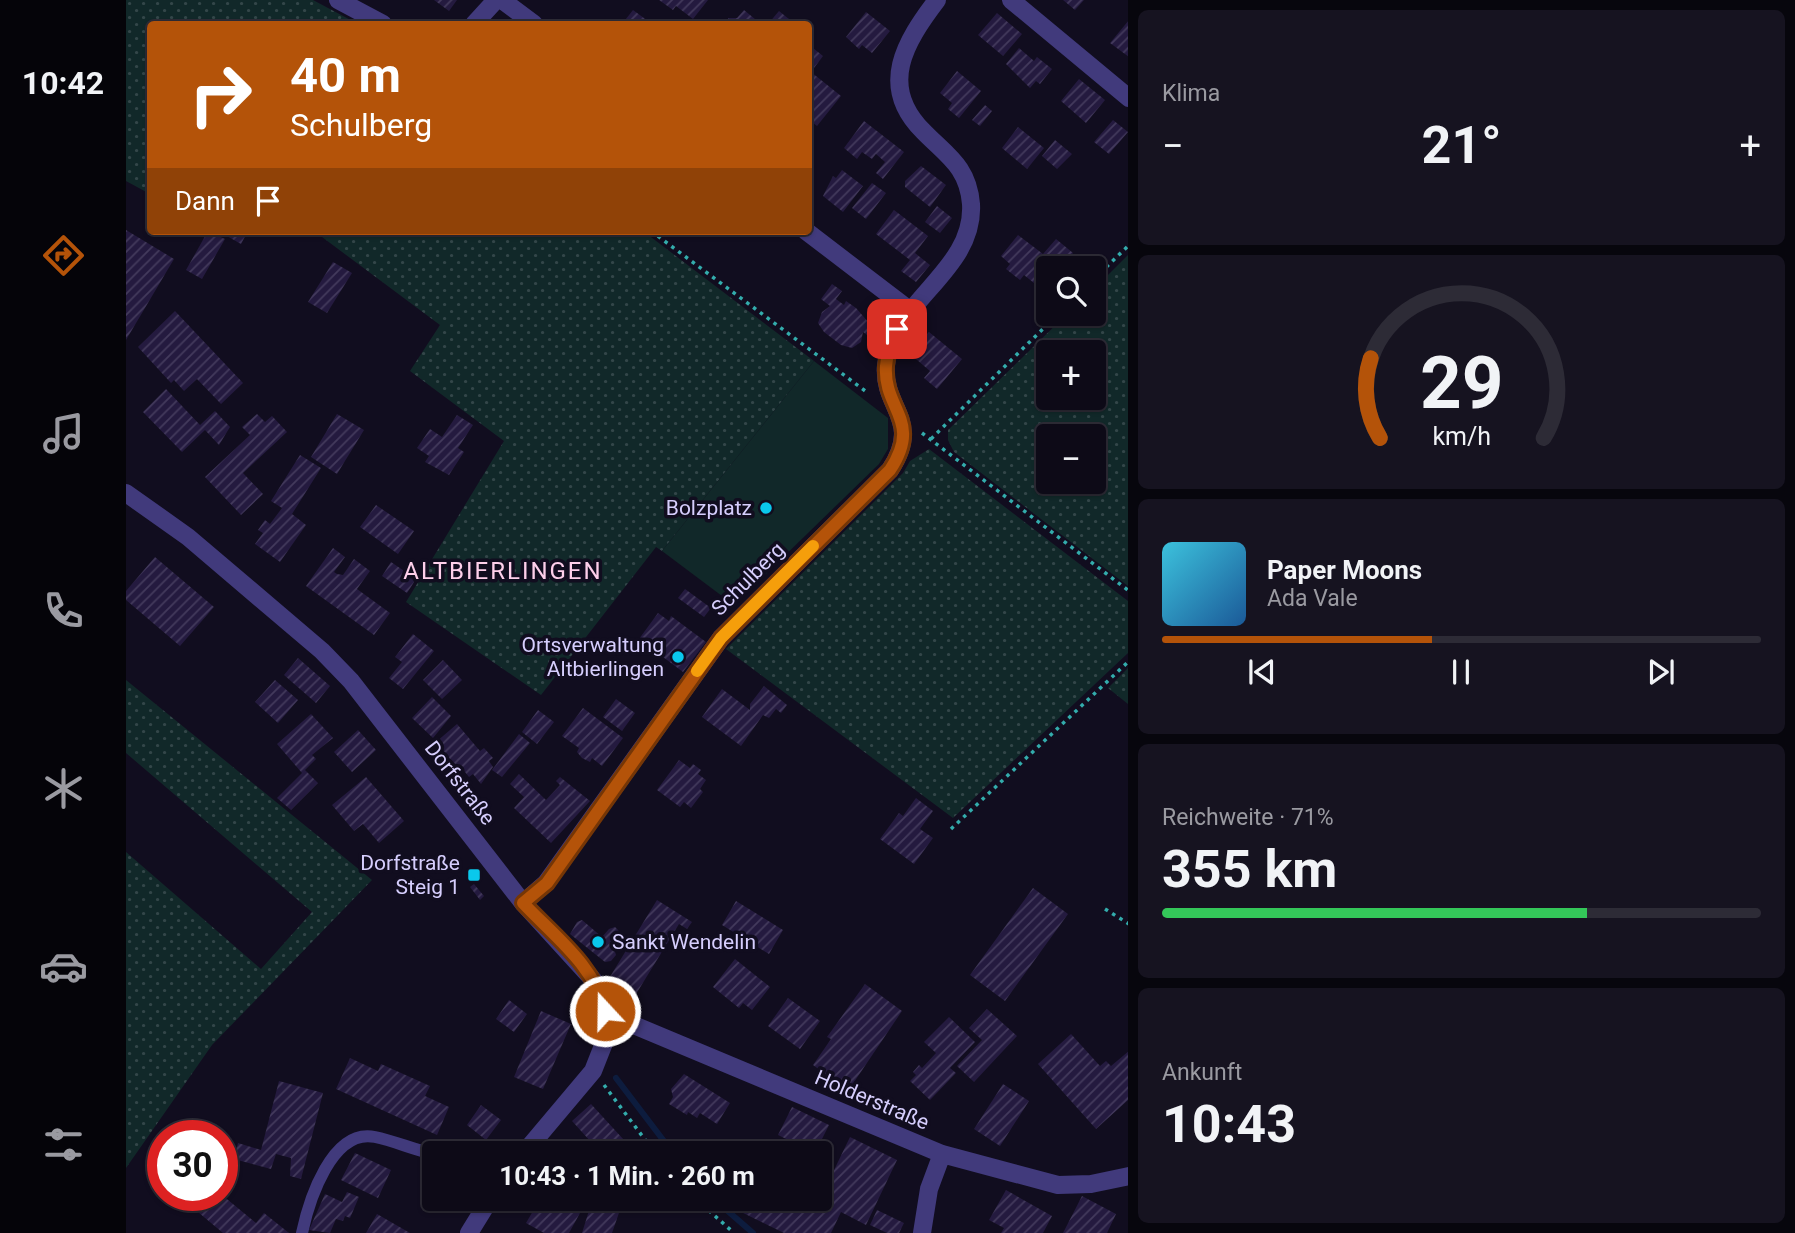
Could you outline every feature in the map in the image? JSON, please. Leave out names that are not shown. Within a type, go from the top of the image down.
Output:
[{"type":"street","points":[[338,0],[377,21]]},
{"type":"street","points":[[477,21],[496,0]]},
{"type":"street","points":[[502,0],[530,21]]},
{"type":"street","name":"Schulberg","points":[[523,903],[547,883],[721,638],[890,470],[898,458],[905,433],[892,397],[886,367],[889,348],[897,329],[958,252],[968,230],[971,205],[966,182],[955,160],[923,132],[910,116],[898,73],[912,32],[937,0]]},
{"type":"street","points":[[1011,0],[1128,98]]},
{"type":"street","points":[[811,235],[912,312]]},
{"type":"street","name":"Dorfstraße","points":[[126,493],[188,537],[322,650],[359,691],[523,903],[596,983],[607,1021],[606,1038],[593,1071],[534,1141]]},
{"type":"street","name":"Holderstraße","points":[[607,1021],[624,1021],[942,1154],[1058,1185],[1091,1184],[1128,1176]]},
{"type":"street","points":[[922,1233],[929,1189],[942,1154]]},
{"type":"street","points":[[469,1233],[483,1211]]},
{"type":"lane","points":[[302,1233],[306,1216],[329,1163],[341,1144],[356,1138],[373,1136],[422,1150]]},
{"type":"path","points":[[656,235],[869,393]]},
{"type":"path","points":[[1106,267],[1128,246]]},
{"type":"path","points":[[930,440],[1046,326]]},
{"type":"path","points":[[901,417],[1128,592]]},
{"type":"path","points":[[951,829],[1128,661]]},
{"type":"path","points":[[1105,909],[1128,924]]},
{"type":"path","points":[[593,1071],[646,1141]]},
{"type":"path","points":[[709,1211],[734,1233]]},
{"type":"green space","points":[[126,0],[313,0],[352,21],[147,21],[147,192],[126,181]]},
{"type":"green space","points":[[319,235],[648,235],[814,361],[662,551],[656,547],[541,695],[406,602],[504,441],[410,371],[440,325]]},
{"type":"green space","points":[[1128,255],[1128,586],[954,452],[948,440],[948,430],[1036,344],[1036,410],[1106,410],[1106,340],[1040,340],[1055,326],[1106,326],[1106,277]]},
{"type":"green space","name":"Bolzplatz","points":[[814,361],[888,418],[888,449],[879,464],[734,605],[662,551]]},
{"type":"green space","points":[[929,449],[1128,601],[1128,653],[953,818],[726,649],[903,473],[910,461]]},
{"type":"green space","points":[[1128,668],[1128,704],[1108,688]]},
{"type":"green space","points":[[126,680],[372,880],[212,1045],[160,1120],[147,1120],[147,1138],[126,1168],[126,852],[261,969],[312,912],[126,753]]},
{"type":"building","points":[[434,0],[457,0],[449,11]]},
{"type":"building","points":[[659,0],[708,0],[693,19],[676,6],[673,10]]},
{"type":"building","points":[[1063,0],[1084,0],[1075,10]]},
{"type":"building","points":[[633,10],[648,21],[624,21]]},
{"type":"building","points":[[744,10],[757,21],[728,21],[728,18],[737,18]]},
{"type":"building","points":[[779,11],[791,21],[771,21]]},
{"type":"building","points":[[866,12],[890,31],[872,53],[862,45],[859,49],[846,37]]},
{"type":"building","points":[[997,13],[1022,34],[1003,56],[978,35]]},
{"type":"building","points":[[1128,21],[1128,56],[1110,43]]},
{"type":"building","points":[[812,47],[823,56],[812,71]]},
{"type":"building","points":[[1019,48],[1034,61],[1037,57],[1052,69],[1040,84],[1036,81],[1030,88],[1006,64]]},
{"type":"building","points":[[957,71],[981,91],[959,118],[948,109],[952,103],[940,93]]},
{"type":"building","points":[[812,73],[841,96],[817,126],[812,122]]},
{"type":"building","points":[[1079,79],[1105,100],[1086,123],[1061,101]]},
{"type":"building","points":[[985,105],[992,111],[980,126],[972,120]]},
{"type":"building","points":[[1113,120],[1128,132],[1109,154],[1094,142]]},
{"type":"building","points":[[864,121],[904,152],[883,179],[876,173],[885,162],[876,154],[872,159],[862,152],[857,159],[844,148]]},
{"type":"building","points":[[1018,127],[1044,148],[1027,169],[1002,148]]},
{"type":"building","points":[[1055,140],[1072,154],[1057,169],[1042,156]]},
{"type":"building","points":[[921,166],[946,185],[930,207],[905,187],[905,181]]},
{"type":"building","points":[[842,170],[863,186],[843,212],[823,196],[833,176],[836,178]]},
{"type":"building","points":[[872,183],[886,193],[866,219],[852,208]]},
{"type":"building","points":[[937,206],[952,218],[940,233],[925,222]]},
{"type":"building","points":[[894,210],[928,236],[915,253],[930,265],[916,282],[901,271],[910,260],[876,234]]},
{"type":"building","points":[[126,230],[174,259],[126,340]]},
{"type":"building","points":[[206,235],[216,235],[225,239],[202,279],[186,270]]},
{"type":"building","points":[[225,235],[246,235],[241,244]]},
{"type":"building","points":[[1018,235],[1043,254],[1056,239],[1073,253],[1071,256],[1036,256],[1034,283],[1024,275],[1020,280],[1006,269],[1010,264],[1001,256]]},
{"type":"building","points":[[333,262],[352,273],[327,313],[308,302]]},
{"type":"building","points":[[832,284],[842,291],[836,299],[844,305],[846,301],[856,308],[870,324],[875,317],[886,325],[875,341],[863,332],[861,342],[852,348],[841,345],[824,332],[818,323],[822,312],[830,306],[821,299]]},
{"type":"building","points":[[175,311],[243,383],[221,404],[197,379],[184,391],[174,380],[171,383],[138,347]]},
{"type":"building","points":[[929,332],[962,359],[937,389],[924,378],[930,371],[910,354]]},
{"type":"building","points":[[166,389],[200,425],[215,411],[230,427],[219,445],[205,430],[182,452],[143,412]]},
{"type":"building","points":[[257,414],[265,422],[272,416],[287,432],[243,473],[263,494],[241,515],[205,477],[250,435],[242,427]]},
{"type":"building","points":[[337,414],[364,430],[337,474],[311,457]]},
{"type":"building","points":[[457,415],[473,425],[458,448],[464,452],[449,475],[425,462],[429,456],[417,448],[430,429],[442,437]]},
{"type":"building","points":[[300,455],[321,468],[292,514],[306,525],[280,562],[255,544],[263,533],[258,530],[265,520],[270,524],[282,508],[271,501]]},
{"type":"building","points":[[376,505],[414,531],[398,554],[360,527]]},
{"type":"building","points":[[333,548],[345,557],[334,572],[343,575],[354,559],[370,571],[357,589],[390,613],[374,635],[306,586]]},
{"type":"building","points":[[155,557],[214,607],[180,646],[126,600],[126,591]]},
{"type":"building","points":[[391,562],[416,579],[407,593],[382,576]]},
{"type":"building","points":[[685,589],[711,608],[704,617],[678,598]]},
{"type":"building","name":"Ortsverwaltung Altbierlingen","points":[[658,613],[669,621],[671,616],[706,642],[683,672],[639,639]]},
{"type":"building","points":[[413,634],[434,651],[403,689],[389,678],[402,662],[395,657]]},
{"type":"building","points":[[298,658],[330,686],[316,703],[284,675]]},
{"type":"building","points":[[443,660],[462,680],[442,699],[423,680]]},
{"type":"building","points":[[275,680],[298,700],[278,723],[255,702]]},
{"type":"building","points":[[764,686],[787,705],[781,713],[776,709],[769,718],[763,715],[741,746],[702,717],[722,689],[750,710],[750,704]]},
{"type":"building","points":[[432,697],[451,716],[433,738],[412,718]]},
{"type":"building","points":[[616,699],[635,713],[622,731],[603,717]]},
{"type":"building","points":[[583,708],[623,738],[602,766],[592,758],[590,762],[582,758],[577,752],[579,748],[562,736]]},
{"type":"building","points":[[538,710],[554,722],[537,744],[522,732]]},
{"type":"building","points":[[311,714],[333,738],[312,755],[316,759],[305,770],[318,783],[291,810],[277,798],[302,773],[277,744]]},
{"type":"building","points":[[457,724],[480,751],[484,748],[493,758],[489,761],[493,767],[481,784],[473,774],[469,777],[461,767],[458,769],[436,742]]},
{"type":"building","points":[[358,730],[376,750],[352,772],[334,752]]},
{"type":"building","points":[[519,734],[530,743],[502,777],[492,770]]},
{"type":"building","points":[[679,760],[690,768],[693,764],[701,770],[698,774],[706,780],[700,789],[703,792],[691,808],[684,802],[680,807],[657,790]]},
{"type":"building","points":[[519,774],[546,800],[560,785],[556,781],[560,777],[590,801],[551,843],[514,808],[524,797],[510,784]]},
{"type":"building","points":[[366,777],[404,821],[379,843],[363,824],[354,831],[332,805]]},
{"type":"building","points":[[916,798],[933,811],[920,829],[933,838],[914,864],[880,839],[899,813],[903,816]]},
{"type":"building","points":[[474,884],[484,896],[480,900],[470,887]]},
{"type":"building","points":[[1033,888],[1068,914],[1005,1001],[970,975]]},
{"type":"building","points":[[657,900],[692,922],[687,929],[679,924],[633,999],[608,980]]},
{"type":"building","points":[[736,901],[783,930],[769,954],[722,925]]},
{"type":"building","name":"Sankt Wendelin","points":[[582,920],[602,937],[609,929],[615,927],[619,931],[613,945],[616,955],[611,961],[605,962],[570,934],[577,922]]},
{"type":"building","points":[[735,959],[770,987],[752,1010],[743,1003],[739,1008],[713,987]]},
{"type":"building","points":[[865,984],[902,1011],[848,1091],[813,1065],[831,1039],[827,1037]]},
{"type":"building","points":[[788,998],[820,1021],[800,1049],[768,1026]]},
{"type":"building","points":[[509,1000],[527,1014],[514,1032],[496,1019]]},
{"type":"building","points":[[987,1009],[1017,1036],[974,1082],[957,1066],[982,1040],[969,1028]]},
{"type":"building","points":[[541,1011],[571,1024],[543,1089],[514,1077]]},
{"type":"building","points":[[949,1017],[975,1042],[950,1068],[956,1073],[930,1100],[910,1081],[916,1075],[913,1072],[919,1065],[922,1068],[936,1053],[924,1042]]},
{"type":"building","points":[[1071,1034],[1100,1066],[1106,1061],[1111,1066],[1128,1052],[1128,1100],[1096,1129],[1038,1064]]},
{"type":"building","points":[[350,1058],[378,1071],[381,1064],[430,1086],[425,1096],[449,1107],[437,1135],[336,1089]]},
{"type":"building","points":[[684,1074],[730,1103],[717,1124],[700,1113],[697,1118],[669,1104],[673,1097],[671,1089]]},
{"type":"building","points":[[279,1081],[323,1093],[301,1179],[290,1176],[291,1158],[276,1154],[271,1169],[238,1160],[238,1143],[261,1150]]},
{"type":"building","points":[[1003,1084],[1029,1101],[1000,1146],[974,1129]]},
{"type":"building","points":[[591,1104],[624,1140],[590,1141],[572,1121]]},
{"type":"building","points":[[481,1105],[501,1120],[486,1140],[467,1125]]},
{"type":"building","points":[[792,1107],[829,1125],[821,1141],[790,1141],[778,1135]]},
{"type":"building","points":[[850,1137],[897,1160],[866,1225],[841,1212],[831,1233],[784,1233],[739,1211],[832,1211],[832,1174]]},
{"type":"building","points":[[355,1153],[391,1170],[378,1198],[341,1180]]},
{"type":"building","points":[[1006,1190],[1052,1216],[1043,1233],[1001,1233],[1004,1228],[989,1220]]},
{"type":"building","points":[[347,1192],[359,1197],[350,1218],[345,1216],[343,1221],[336,1219],[330,1233],[309,1230],[325,1194],[342,1202]]},
{"type":"building","points":[[1082,1196],[1116,1214],[1107,1233],[1063,1233]]},
{"type":"building","points":[[238,1208],[256,1223],[264,1213],[289,1233],[223,1233],[197,1211],[238,1211]]},
{"type":"building","points":[[877,1210],[904,1223],[899,1233],[887,1233],[870,1225]]},
{"type":"building","points":[[533,1211],[580,1213],[569,1233],[544,1233],[526,1223]]},
{"type":"building","points":[[589,1211],[620,1211],[612,1233],[582,1233]]},
{"type":"building","points":[[377,1214],[410,1233],[366,1233]]},
{"type":"waterway","points":[[616,1078],[664,1141]]},
{"type":"waterway","points":[[728,1211],[753,1233]]},
{"type":"slow traffic","points":[[697,671],[721,638],[813,546]]},
{"type":"place","name":"Bolzplatz","points":[[766,508]]},
{"type":"place","name":"Ortsverwaltung Altbierlingen","points":[[678,657]]},
{"type":"place","name":"Dorfstraße Steig 1","points":[[474,875]]},
{"type":"place","name":"Sankt Wendelin","points":[[598,942]]},
{"type":"district","name":"ALTBIERLINGEN","points":[[503,571]]},
{"type":"route","points":[[605,1011],[596,983],[584,967],[523,903],[547,883],[721,638],[890,470],[898,458],[905,433],[892,397],[886,367],[889,348],[897,329]]}]
